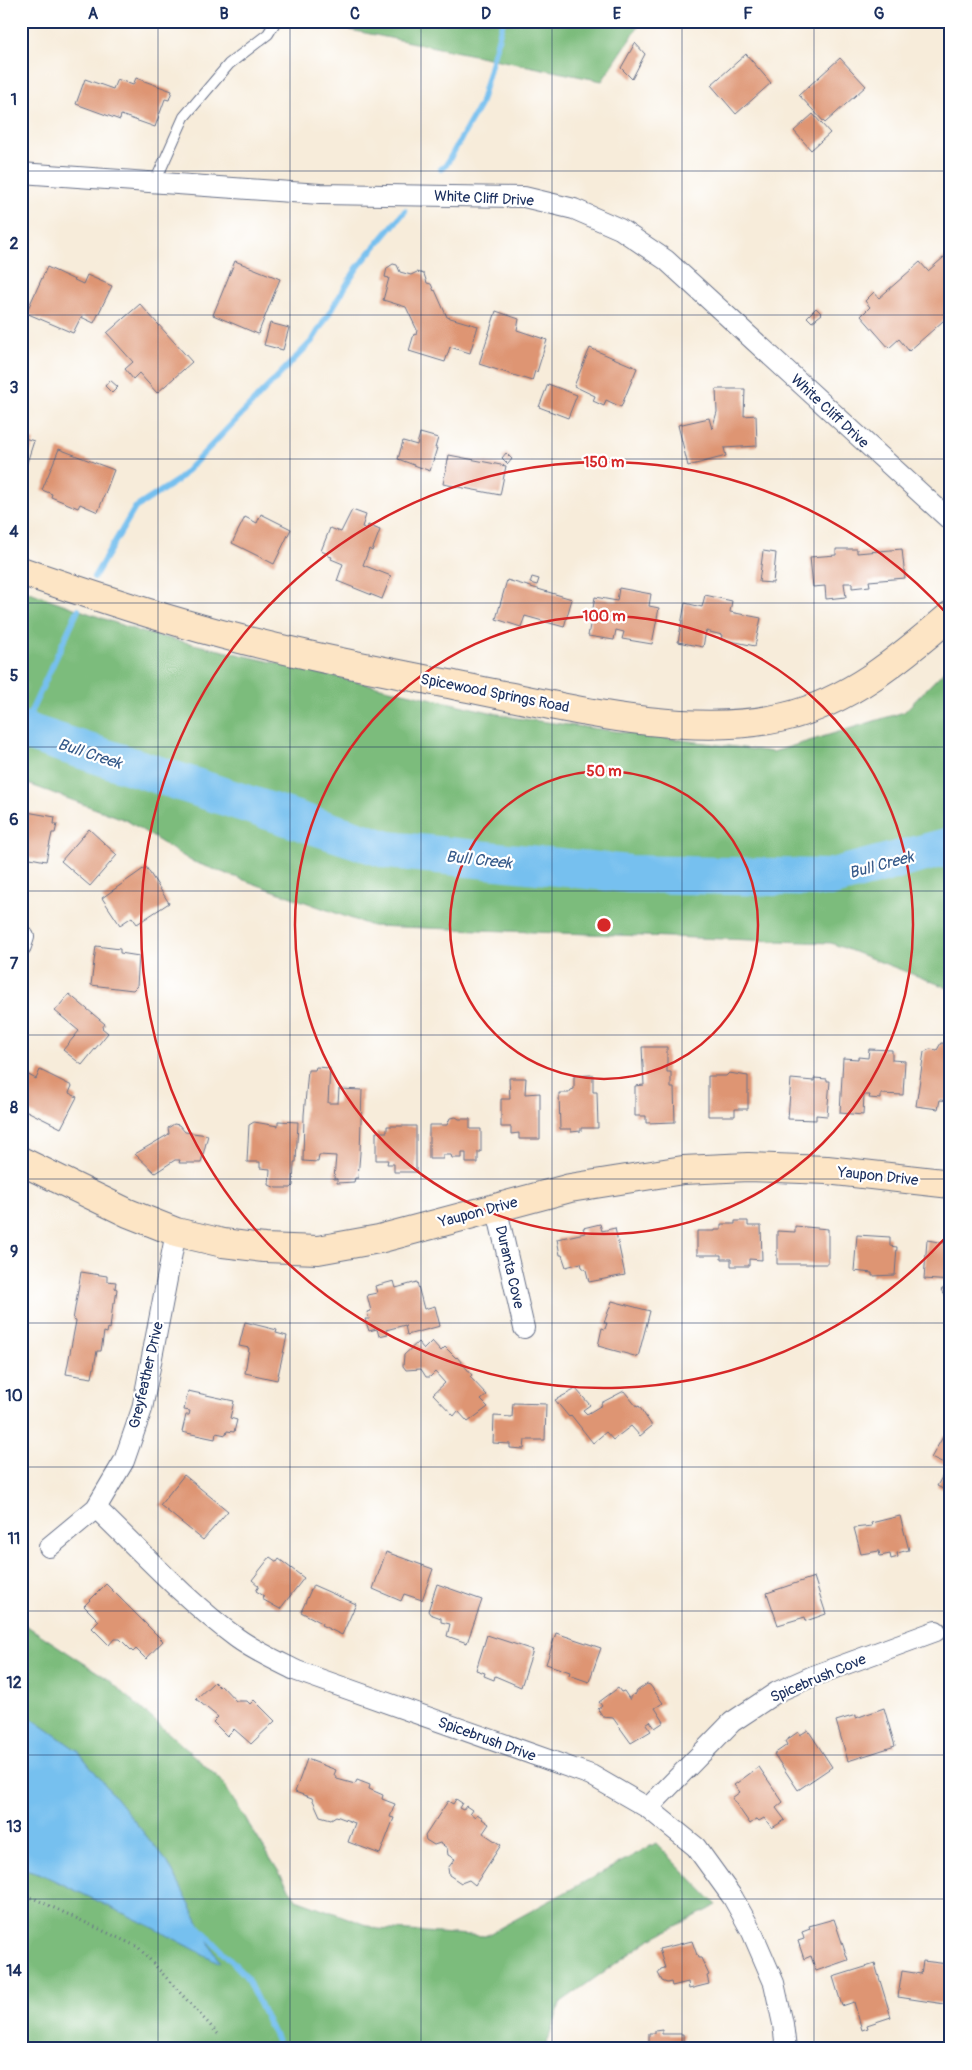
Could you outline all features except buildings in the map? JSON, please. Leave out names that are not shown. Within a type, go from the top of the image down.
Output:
[{"type":"main road","name":"Spicewood Springs Road","points":[[21,571],[186,624],[313,656],[526,700],[624,717],[697,724],[756,722],[787,716],[816,706],[848,691],[883,669],[914,647],[951,615]]},
{"type":"main road","name":"Yaupon Drive","points":[[21,1161],[128,1213],[176,1232],[223,1243],[264,1248],[318,1250],[380,1239],[496,1206],[570,1188],[683,1170],[748,1167],[827,1170],[951,1184]]},
{"type":"street","name":"White Cliff Drive","points":[[21,173],[320,194],[524,198],[574,208],[620,229],[666,260],[951,521]]},
{"type":"street","name":"Duranta Cove","points":[[496,1206],[524,1328]]},
{"type":"street","name":"Greyfeather Drive","points":[[48,1547],[96,1508],[124,1461],[142,1408],[176,1232]]},
{"type":"street","name":"Spicebrush Drive","points":[[96,1508],[194,1603],[238,1639],[273,1659],[297,1671],[591,1775],[648,1808],[696,1847],[732,1898],[752,1932],[774,1983],[783,2024],[786,2049]]},
{"type":"street","name":"Spicebrush Cove","points":[[648,1808],[732,1722],[777,1692],[814,1676],[936,1631]]},
{"type":"lane","points":[[155,182],[184,117],[229,64],[268,34],[276,21]]},
{"type":"path","points":[[21,1894],[36,1899],[138,1947],[220,2036]]},
{"type":"green space","points":[[306,21],[642,21],[602,81]]},
{"type":"green space","points":[[21,589],[141,632],[516,718],[773,752],[904,712],[951,664],[951,989],[831,943],[372,926],[191,861],[126,820],[31,785],[21,784]]},
{"type":"green space","points":[[21,1622],[108,1679],[221,1780],[296,1899],[378,1929],[485,1936],[656,1843],[717,1905],[649,1940],[561,2002],[545,2049],[21,2049]]},
{"type":"water","points":[[21,1711],[78,1751],[168,1863],[220,1963],[152,1927],[39,1873],[21,1868]]},
{"type":"waterway","points":[[441,169],[446,165],[480,105],[503,21]]},
{"type":"waterway","points":[[94,577],[135,508],[178,480],[312,341],[357,268],[405,211]]},
{"type":"waterway","points":[[22,731],[78,610]]},
{"type":"waterway","name":"Bull Creek","points":[[21,730],[388,850],[629,874],[829,878],[951,846]]},
{"type":"waterway","points":[[197,1925],[245,1975],[281,2049]]}]
